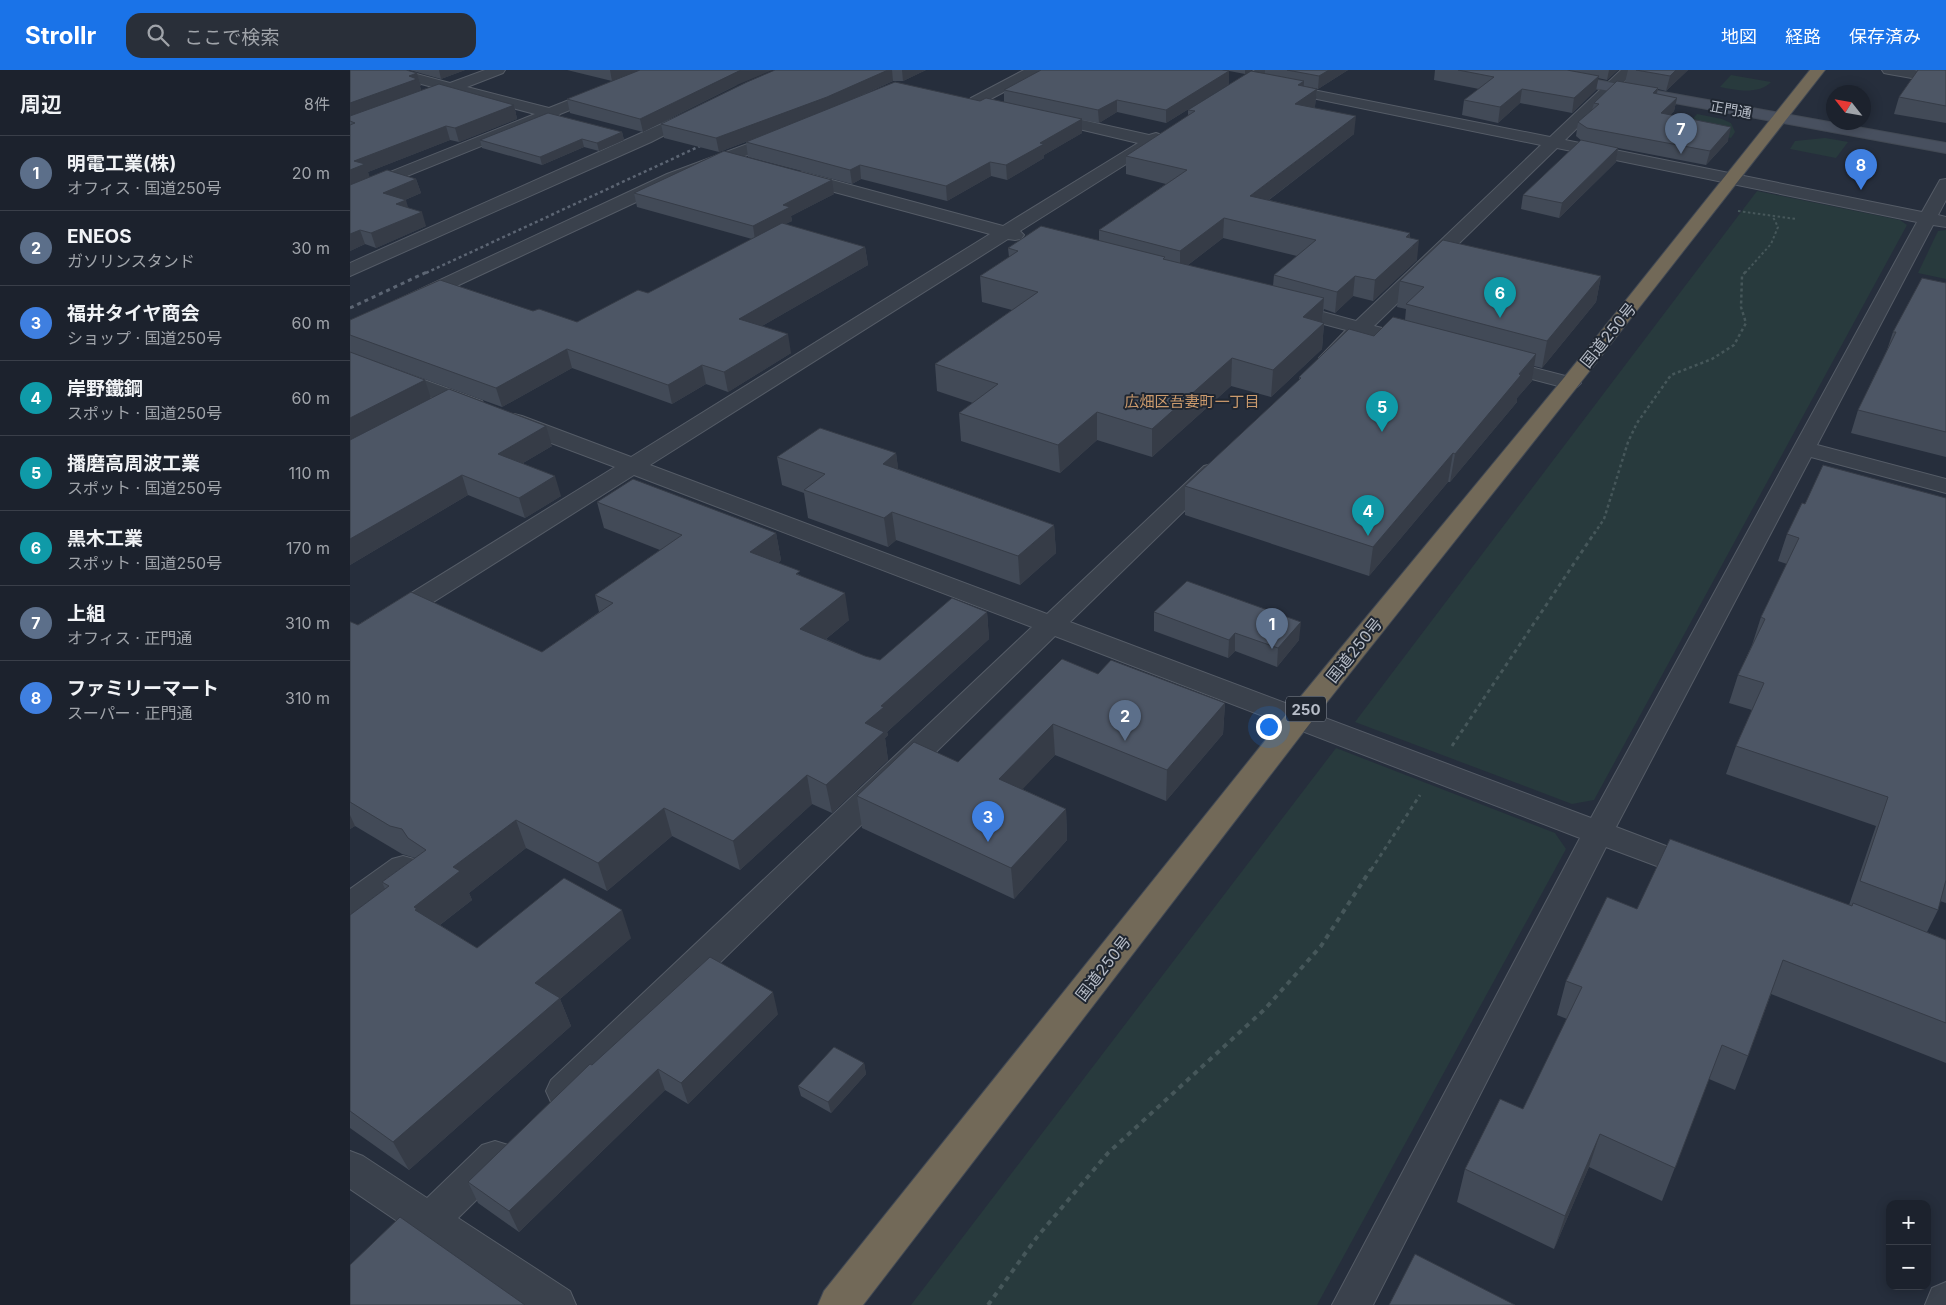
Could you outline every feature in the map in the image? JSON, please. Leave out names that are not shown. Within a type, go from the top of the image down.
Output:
[{"type":"highway","name":"国道250号","points":[[838,1305],[1298,720],[1570,383],[1818,70]]},
{"type":"street","points":[[385,70],[578,121]]},
{"type":"street","points":[[423,98],[498,70]]},
{"type":"street","points":[[350,194],[657,70]]},
{"type":"street","points":[[976,101],[1035,70]]},
{"type":"street","points":[[1216,101],[1238,79],[1265,70]]},
{"type":"street","name":"正門通","points":[[1517,70],[1620,79]]},
{"type":"street","name":"正門通","points":[[1572,70],[1946,148]]},
{"type":"street","points":[[1889,70],[1946,80]]},
{"type":"street","points":[[1238,79],[1937,220]]},
{"type":"street","points":[[1310,376],[1620,79]]},
{"type":"street","points":[[956,97],[1003,108]]},
{"type":"street","points":[[350,270],[645,139],[708,108]]},
{"type":"street","points":[[1031,114],[1152,141]]},
{"type":"street","name":"正門通","points":[[1783,114],[1826,117]]},
{"type":"street","points":[[1871,124],[1946,138]]},
{"type":"street","points":[[350,643],[1176,126]]},
{"type":"street","points":[[350,330],[673,178],[799,129]]},
{"type":"street","points":[[626,134],[645,139]]},
{"type":"street","points":[[727,158],[756,166]]},
{"type":"street","points":[[775,171],[1034,240]]},
{"type":"street","points":[[1352,1305],[1598,833],[1804,448],[1937,220],[1946,184]]},
{"type":"street","points":[[1264,302],[1388,335]]},
{"type":"street","points":[[350,359],[1726,881]]},
{"type":"street","points":[[1480,359],[1570,383]]},
{"type":"street","points":[[428,412],[454,398]]},
{"type":"street","points":[[1804,448],[1946,486]]},
{"type":"street","points":[[543,1112],[1231,452]]},
{"type":"street","points":[[350,905],[402,867]]},
{"type":"street","points":[[350,1296],[514,1139]]},
{"type":"street","points":[[350,1168],[556,1305]]},
{"type":"street","points":[[1945,1305],[1946,1301]]},
{"type":"shaded area","points":[[1731,75],[1771,82],[1760,89],[1754,90],[1720,87]]},
{"type":"shaded area","points":[[1697,114],[1722,119],[1731,123],[1735,132],[1731,138],[1684,129]]},
{"type":"shaded area","points":[[1825,138],[1848,142],[1836,158],[1790,149],[1795,141]]},
{"type":"shaded area","points":[[1757,191],[1900,220],[1907,225],[1594,800],[1572,804],[1355,722]]},
{"type":"shaded area","points":[[1946,230],[1946,279],[1918,273],[1938,231]]},
{"type":"shaded area","points":[[1336,748],[1555,833],[1566,849],[1317,1305],[911,1305]]},
{"type":"building","points":[[350,70],[406,70],[417,73],[409,76],[417,79],[350,103]]},
{"type":"building","points":[[640,70],[741,70],[640,119],[567,99]]},
{"type":"building","points":[[775,70],[888,70],[827,97],[716,138],[661,124],[747,82]]},
{"type":"building","points":[[1041,70],[1229,71],[1166,110],[1117,100],[1098,110],[1004,90]]},
{"type":"building","points":[[1287,70],[1329,70],[1319,76]]},
{"type":"building","points":[[1458,70],[1567,70],[1599,76],[1574,98],[1522,89],[1500,107],[1464,100],[1494,77]]},
{"type":"building","points":[[1636,70],[1676,70],[1670,76]]},
{"type":"building","points":[[1918,70],[1946,70],[1946,106],[1899,97]]},
{"type":"building","points":[[1251,71],[1304,81],[1298,85],[1317,89],[1295,104],[1356,116],[1250,196],[1410,233],[1406,237],[1419,240],[1375,280],[1355,276],[1337,292],[1274,275],[1316,240],[1224,218],[1180,251],[1099,230],[1187,170],[1126,156],[1195,111],[1188,110]]},
{"type":"building","points":[[1617,81],[1658,88],[1653,93],[1677,98],[1661,113],[1731,127],[1710,151],[1587,128],[1578,122],[1599,104],[1594,103]]},
{"type":"building","points":[[895,82],[980,101],[986,98],[1082,119],[1040,143],[1044,144],[1006,165],[990,162],[946,186],[860,165],[850,170],[746,142]]},
{"type":"building","points":[[439,84],[514,105],[455,128],[446,126],[354,161],[365,164],[350,170],[350,125],[355,123],[350,121],[350,116]]},
{"type":"building","points":[[548,113],[622,132],[597,143],[582,139],[540,157],[480,140]]},
{"type":"building","points":[[1581,140],[1618,148],[1562,203],[1523,195]]},
{"type":"building","points":[[724,151],[832,180],[783,205],[790,207],[753,226],[634,193]]},
{"type":"building","points":[[387,170],[416,179],[383,193],[406,200],[396,204],[422,212],[371,233],[360,230],[350,234],[350,185]]},
{"type":"building","points":[[782,223],[865,247],[739,319],[788,334],[724,372],[702,365],[668,385],[567,349],[496,388],[350,335],[350,320],[440,280],[533,311],[539,309],[577,322],[638,290],[648,293]]},
{"type":"building","points":[[1041,226],[1165,257],[1163,259],[1324,298],[1303,317],[1324,323],[1273,370],[1232,358],[1152,429],[1097,412],[1058,445],[959,413],[998,384],[935,364],[1038,292],[980,276],[1018,251],[1008,248]]},
{"type":"building","points":[[1443,240],[1601,276],[1547,341],[1406,304],[1424,287],[1400,281]]},
{"type":"building","points":[[1922,278],[1946,283],[1946,432],[1858,410],[1896,332],[1893,332]]},
{"type":"building","points":[[1393,317],[1536,354],[1519,374],[1521,375],[1455,454],[1453,453],[1373,547],[1185,486],[1301,378],[1299,377],[1349,329],[1374,336]]},
{"type":"building","points":[[350,352],[425,380],[350,418]]},
{"type":"building","points":[[449,389],[546,426],[498,454],[555,476],[519,498],[462,475],[350,539],[350,440]]},
{"type":"building","points":[[820,428],[896,453],[883,464],[1054,525],[1018,556],[892,512],[884,518],[804,490],[825,474],[777,457]]},
{"type":"building","points":[[1823,465],[1946,498],[1946,880],[1938,910],[1860,881],[1888,797],[1736,746],[1764,683],[1738,675],[1765,619],[1761,617],[1799,538],[1787,534],[1802,503],[1805,504]]},
{"type":"building","points":[[633,479],[776,533],[750,552],[800,571],[796,574],[845,593],[800,629],[865,656],[880,660],[952,598],[987,612],[881,706],[884,707],[865,723],[884,732],[826,785],[807,775],[733,841],[664,808],[598,863],[516,820],[453,867],[460,871],[414,907],[417,909],[415,910],[477,948],[564,878],[622,910],[535,983],[560,998],[393,1142],[350,1111],[350,915],[389,886],[382,882],[426,850],[408,838],[402,829],[390,826],[350,802],[350,622],[358,625],[411,592],[542,652],[613,603],[595,595],[682,535],[597,502]]},
{"type":"building","points":[[1187,581],[1301,622],[1278,648],[1235,633],[1229,640],[1154,612]]},
{"type":"building","points":[[1062,659],[1098,674],[1111,660],[1225,703],[1167,770],[1053,724],[999,779],[1066,809],[1011,868],[857,796],[914,742],[958,762]]},
{"type":"building","points":[[1670,839],[1852,906],[1853,903],[1946,940],[1946,1023],[1783,960],[1748,1056],[1722,1045],[1675,1168],[1600,1134],[1565,1216],[1465,1169],[1500,1099],[1523,1109],[1582,987],[1566,981],[1607,897],[1637,909]]},
{"type":"building","points":[[710,957],[773,992],[681,1083],[658,1069],[509,1211],[468,1182],[590,1064],[592,1065]]},
{"type":"building","points":[[834,1047],[864,1063],[828,1102],[798,1086]]},
{"type":"building","points":[[400,1217],[525,1305],[350,1305],[350,1265]]},
{"type":"building","points":[[1415,1254],[1515,1305],[1389,1305]]},
{"type":"railway","points":[[426,273],[711,141]]},
{"type":"railway","points":[[350,308],[429,271]]},
{"type":"place","name":"上組","points":[[1681,154]]},
{"type":"place","name":"ファミリーマート","points":[[1861,190]]},
{"type":"place","name":"黒木工業","points":[[1500,318]]},
{"type":"place","name":"播磨高周波工業","points":[[1382,432]]},
{"type":"place","name":"岸野鐵鋼","points":[[1368,536]]},
{"type":"place","name":"明電工業(株)","points":[[1272,649]]},
{"type":"place","name":"ENEOS","points":[[1125,741]]},
{"type":"place","name":"福井タイヤ商会","points":[[988,842]]},
{"type":"district","name":"広畑区吾妻町一丁目","points":[[1192,401]]}]
